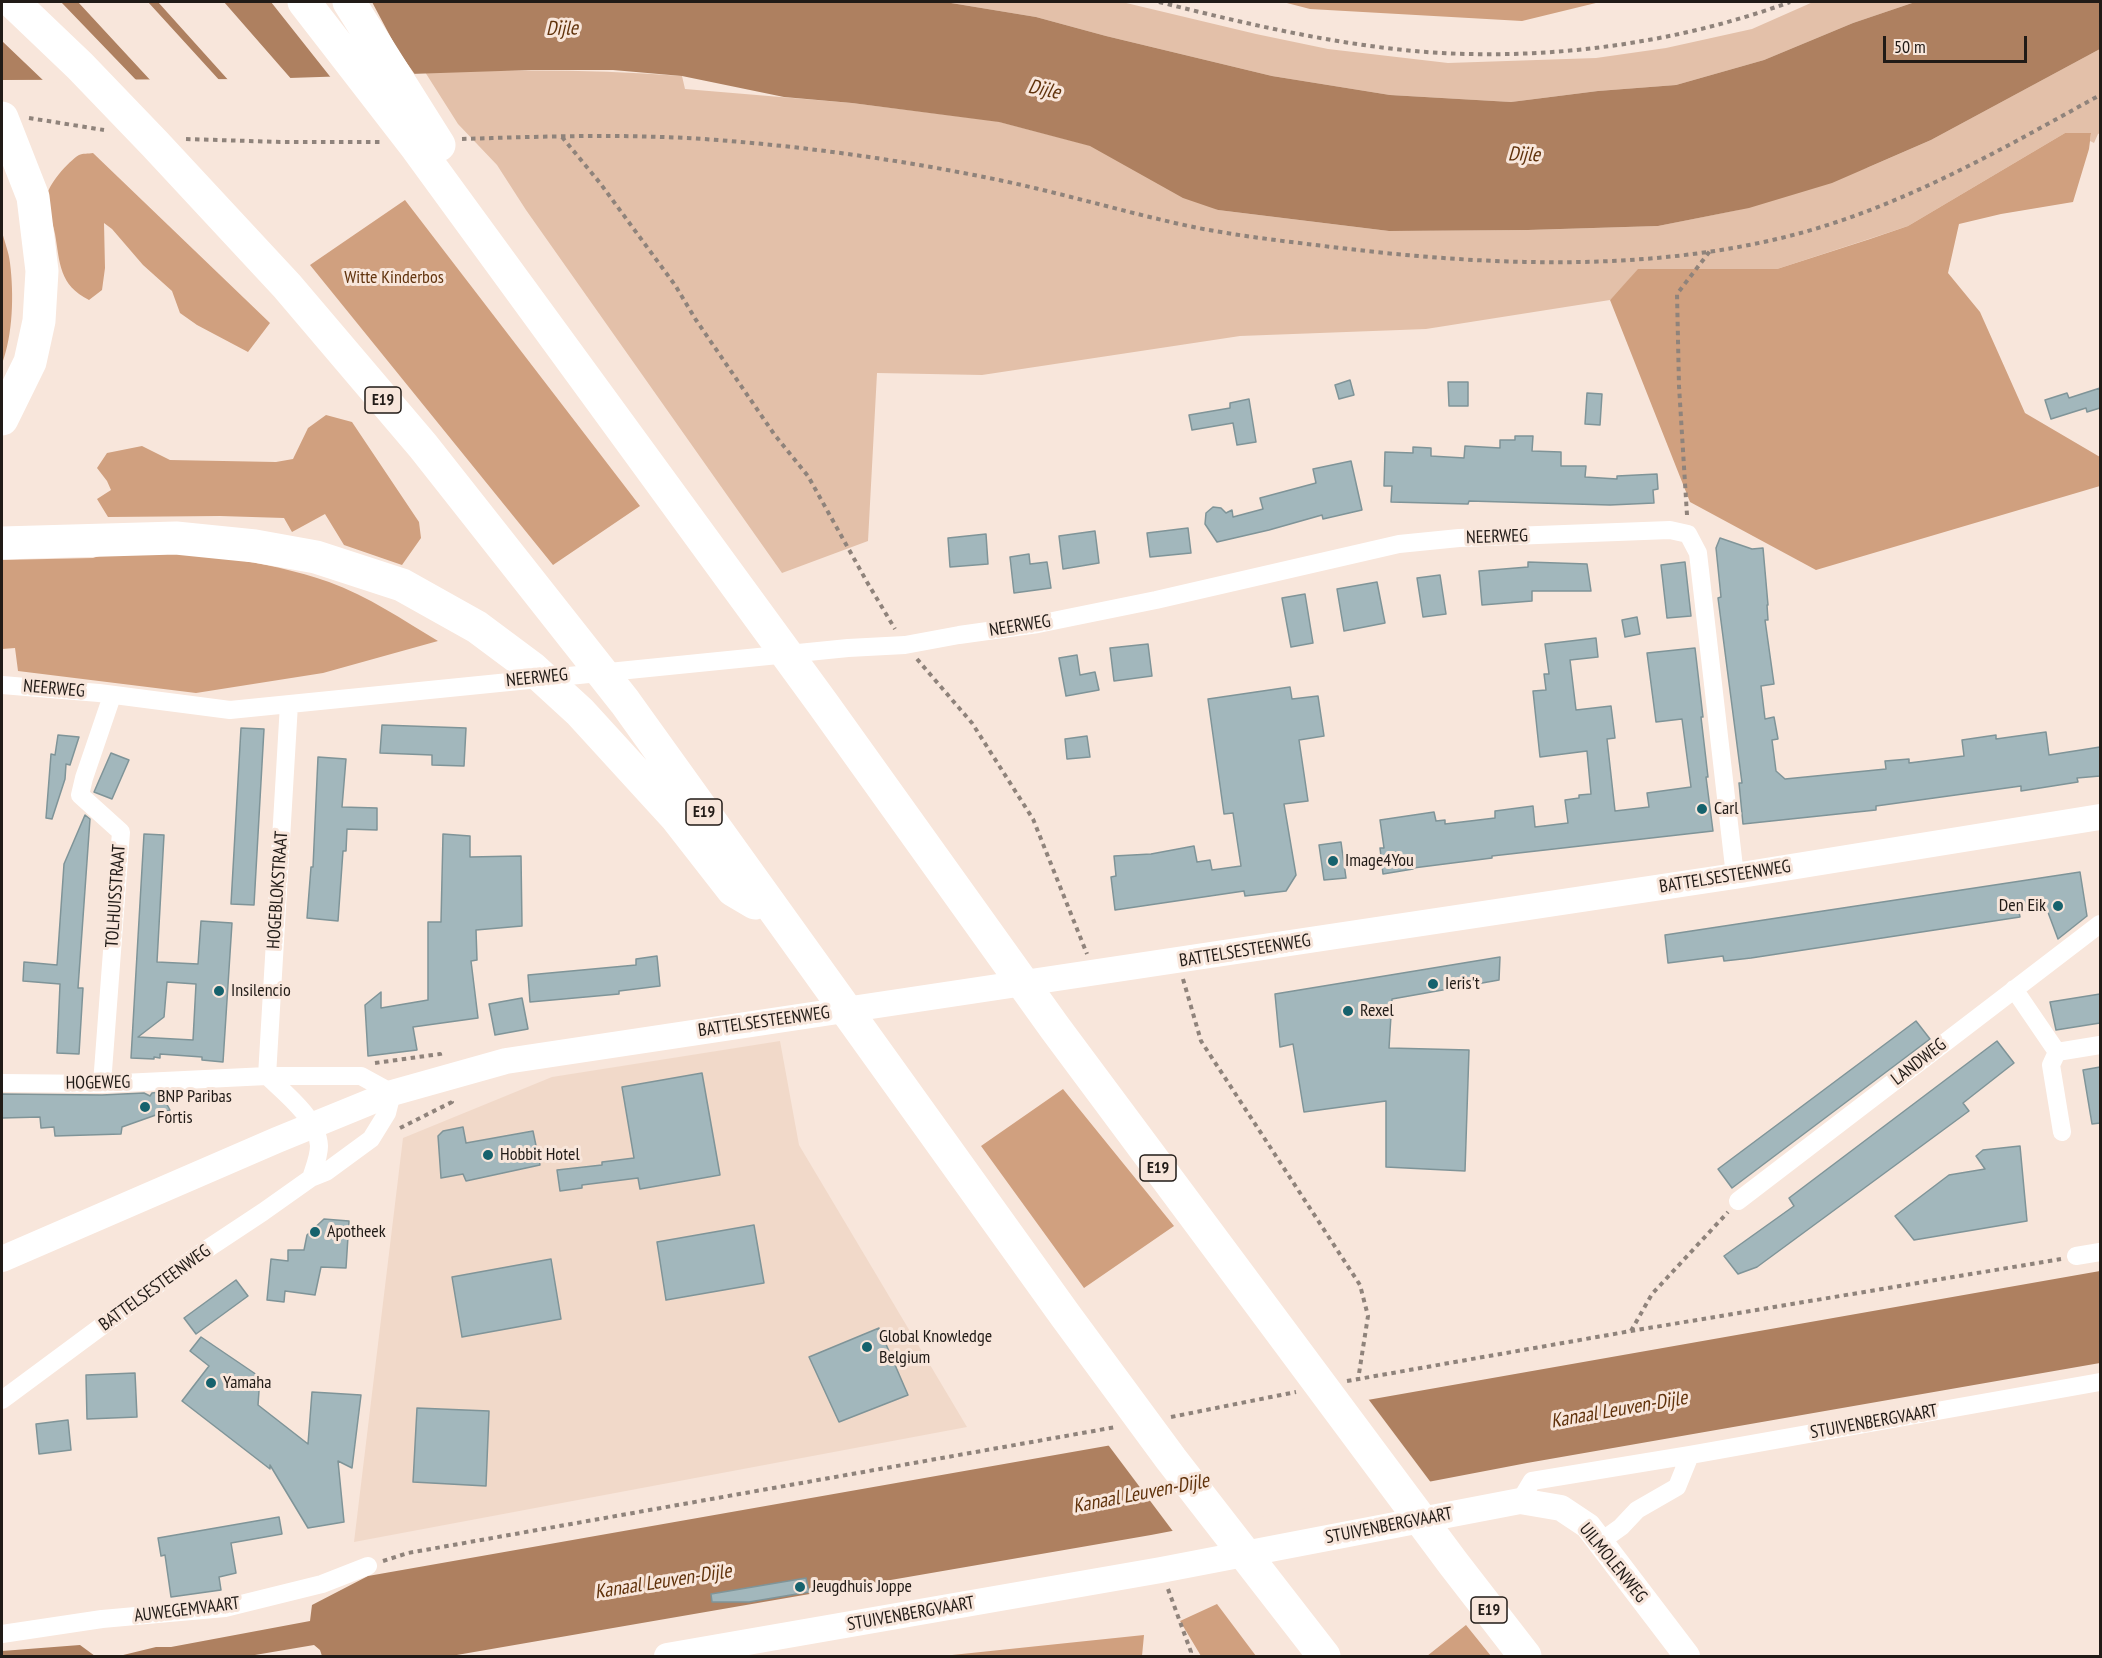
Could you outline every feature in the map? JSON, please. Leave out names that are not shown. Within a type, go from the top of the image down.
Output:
[{"type":"highway","name":"E19","points":[[13,2],[80,66],[166,141],[423,446],[625,702],[1065,1315],[1172,1459],[1324,1656]]},
{"type":"highway","points":[[304,2],[437,145]]},
{"type":"highway","points":[[349,2],[437,145]]},
{"type":"highway","points":[[2,419],[30,362],[39,321],[42,271],[33,197],[10,119]]},
{"type":"highway","name":"E19","points":[[437,145],[455,202],[823,705],[1054,1028],[1525,1656]]},
{"type":"highway","points":[[2,543],[176,538],[255,546],[306,555],[402,585],[477,627],[532,668],[580,712],[676,817],[733,890],[783,921]]},
{"type":"main road","name":"BATTELSESTEENWEG","points":[[2,1259],[392,1093],[506,1061],[1736,876],[2100,817]]},
{"type":"main road","name":"UILMOLENWEG","points":[[1520,1501],[1561,1508],[1588,1526],[1687,1656]]},
{"type":"main road","name":"STUIVENBERGVAART","points":[[667,1656],[1161,1570],[1520,1501]]},
{"type":"street","name":"NEERWEG","points":[[2,685],[99,693],[230,710],[825,650],[905,645],[1038,624],[1156,600],[1400,544],[1459,538],[1670,530],[1688,534]]},
{"type":"street","points":[[1688,534],[1698,553],[1736,876]]},
{"type":"street","name":"TOLHUISSTRAAT","points":[[102,1084],[121,831],[80,795],[112,696]]},
{"type":"street","name":"HOGEBLOKSTRAAT","points":[[267,1076],[290,704]]},
{"type":"street","name":"LANDWEG","points":[[1738,1201],[2100,924]]},
{"type":"street","points":[[2014,989],[2057,1052]]},
{"type":"street","points":[[2057,1052],[2100,1045]]},
{"type":"street","points":[[2057,1052],[2051,1065],[2062,1132]]},
{"type":"street","points":[[267,1076],[290,1098],[312,1126],[319,1144],[311,1178]]},
{"type":"street","name":"HOGEWEG","points":[[2,1083],[102,1084],[267,1076],[361,1076],[392,1093]]},
{"type":"street","name":"BATTELSESTEENWEG","points":[[2,1400],[195,1257],[311,1178],[327,1172],[371,1138],[387,1113],[392,1093]]},
{"type":"street","points":[[2076,1256],[2100,1252]]},
{"type":"street","name":"STUIVENBERGVAART","points":[[1520,1501],[1532,1481],[2100,1382]]},
{"type":"street","points":[[1600,1542],[1621,1527],[1637,1510],[1677,1487],[1690,1455]]},
{"type":"street","name":"AUWEGEMVAART","points":[[2,1634],[102,1619],[225,1608],[321,1584],[368,1566]]},
{"type":"path","points":[[1159,2],[1313,36],[1414,51],[1507,53],[1605,47],[1709,27],[1790,2]]},
{"type":"path","points":[[437,145],[561,136],[645,136],[738,141],[815,150],[984,177],[1198,228],[1266,239],[1436,259],[1530,262],[1622,260],[1710,251],[1775,240],[1824,227],[1890,203],[1953,174],[2100,95]]},
{"type":"path","points":[[10,119],[111,130]]},
{"type":"path","points":[[561,136],[600,183],[675,285],[696,320],[774,434],[808,476],[905,645],[972,723],[1033,819],[1094,974]]},
{"type":"path","points":[[166,141],[383,142]]},
{"type":"path","points":[[1688,534],[1679,386],[1677,294],[1710,251]]},
{"type":"path","points":[[1178,961],[1201,1041],[1359,1285],[1368,1316],[1358,1380]]},
{"type":"path","points":[[1631,1330],[1652,1294],[1738,1201]]},
{"type":"path","points":[[1341,1383],[1631,1330],[2076,1256]]},
{"type":"path","points":[[1160,1419],[1307,1389]]},
{"type":"path","points":[[368,1566],[408,1553],[1126,1425]]},
{"type":"path","points":[[1161,1570],[1191,1652],[1190,1656]]},
{"type":"shaded area","points":[[945,2],[1122,2],[1328,49],[1448,63],[1596,58],[1666,48],[1752,29],[1813,2],[1915,2],[1853,23],[1764,60],[1676,85],[1598,91],[1511,102],[1390,95],[1272,76],[1036,17]]},
{"type":"shaded area","points":[[2100,49],[2100,133],[2094,143],[2090,141],[2091,134],[2065,133],[1908,226],[1777,269],[1639,269],[1610,300],[1426,329],[1240,336],[982,375],[877,373],[868,541],[782,573],[526,210],[497,165],[458,124],[425,72],[618,72],[682,76],[685,89],[852,103],[996,121],[1092,146],[1218,210],[1389,231],[1528,230],[1658,226],[1738,210],[1869,167],[1931,140]]},
{"type":"shaded area","points":[[780,1041],[799,1145],[967,1427],[354,1542],[403,1138],[552,1077]]},
{"type":"green space","points":[[1283,2],[1600,2],[1522,21],[1310,9]]},
{"type":"green space","points":[[2065,133],[2091,133],[2089,149],[2073,202],[2001,214],[1959,224],[1948,273],[1980,312],[2025,413],[2100,457],[2100,486],[1816,570],[1690,502],[1610,300],[1638,269],[1777,269],[1908,226]]},
{"type":"green space","points":[[93,153],[270,323],[248,352],[197,325],[180,313],[172,291],[143,265],[104,223],[105,268],[102,290],[89,300],[79,294],[66,280],[60,264],[48,207],[48,193],[59,174],[75,158],[81,154]]},
{"type":"green space","name":"Witte Kinderbos","points":[[405,200],[640,506],[553,565],[310,265]]},
{"type":"green space","points":[[2,231],[9,259],[12,301],[8,340],[2,364]]},
{"type":"green space","points":[[326,415],[352,422],[419,522],[421,538],[402,565],[344,545],[325,514],[292,532],[284,518],[108,517],[97,499],[111,490],[97,468],[107,453],[142,446],[170,460],[276,462],[293,459],[308,428]]},
{"type":"green space","points":[[120,549],[226,558],[305,574],[358,594],[438,641],[323,673],[196,693],[18,671],[15,648],[2,649],[2,560],[93,558]]},
{"type":"green space","points":[[1063,1089],[1174,1226],[1084,1288],[981,1146]]},
{"type":"green space","points":[[1217,1604],[1256,1656],[1201,1656],[1180,1621]]},
{"type":"green space","points":[[1466,1625],[1491,1656],[1427,1656]]},
{"type":"green space","points":[[1144,1635],[1142,1656],[951,1656],[952,1655]]},
{"type":"water","name":"Dijle","points":[[2,2],[945,2],[1036,17],[1272,76],[1390,95],[1511,102],[1598,91],[1676,85],[1764,60],[1853,23],[1915,2],[2100,2],[2100,49],[1931,140],[1832,183],[1749,208],[1658,226],[1389,231],[1218,210],[1183,198],[1090,146],[999,122],[852,103],[784,97],[682,76],[613,70],[531,70],[259,79],[2,80]]},
{"type":"water","name":"Kanaal Leuven-Dijle","points":[[2100,1271],[2100,1363],[1527,1463],[1151,1535],[451,1656],[322,1656],[320,1650],[314,1645],[249,1656],[119,1656],[156,1647],[171,1647],[310,1621],[312,1605],[368,1576]]},
{"type":"water","points":[[80,1645],[95,1656],[2,1656],[2,1651]]},
{"type":"pier","points":[[2,2],[61,2],[138,82],[46,83],[2,41]]},
{"type":"pier","points":[[78,2],[148,2],[221,82],[152,82]]},
{"type":"pier","points":[[158,2],[224,2],[293,81],[230,82]]},
{"type":"pier","points":[[271,2],[372,2],[397,49],[416,76],[332,79]]},
{"type":"pier","points":[[1366,1396],[1432,1484],[1175,1534],[1106,1442]]},
{"type":"building","points":[[1350,380],[1354,395],[1339,399],[1335,385]]},
{"type":"building","points":[[1448,382],[1468,382],[1468,406],[1449,406]]},
{"type":"building","points":[[2100,388],[2100,408],[2087,412],[2086,408],[2051,419],[2045,400],[2067,393],[2069,398]]},
{"type":"building","points":[[1587,393],[1602,394],[1600,425],[1585,424]]},
{"type":"building","points":[[1249,399],[1256,442],[1237,445],[1233,423],[1192,430],[1189,415],[1230,408],[1230,403]]},
{"type":"building","points":[[1515,436],[1533,436],[1532,451],[1561,452],[1561,466],[1586,466],[1585,477],[1617,479],[1617,476],[1657,474],[1658,489],[1653,490],[1654,503],[1610,505],[1469,501],[1468,504],[1391,502],[1392,486],[1384,486],[1385,452],[1413,453],[1413,447],[1431,448],[1431,456],[1464,458],[1465,446],[1500,448],[1500,440],[1515,440]]},
{"type":"building","points":[[1351,461],[1362,510],[1323,519],[1322,515],[1217,542],[1205,524],[1206,513],[1213,507],[1221,508],[1226,513],[1232,510],[1233,517],[1263,509],[1260,498],[1316,483],[1313,469]]},
{"type":"building","points":[[1188,528],[1191,553],[1150,557],[1147,533]]},
{"type":"building","points":[[1095,531],[1099,563],[1063,569],[1059,536]]},
{"type":"building","points":[[986,534],[988,564],[950,567],[948,538]]},
{"type":"building","points":[[1720,538],[1752,549],[1763,548],[1768,605],[1768,620],[1765,620],[1774,684],[1761,686],[1765,719],[1774,717],[1778,739],[1772,740],[1776,771],[1785,779],[1886,769],[1885,761],[1909,759],[1909,763],[1964,756],[1962,740],[1996,735],[1996,739],[2046,732],[2049,755],[2100,747],[2100,776],[2077,778],[2078,782],[2021,791],[2021,786],[1876,806],[1876,810],[1743,824],[1739,783],[1742,783],[1718,598],[1721,597],[1716,548]]},
{"type":"building","points":[[1029,554],[1030,564],[1047,562],[1051,588],[1014,593],[1010,557]]},
{"type":"building","points":[[1528,562],[1587,564],[1591,591],[1532,591],[1532,601],[1482,605],[1479,571],[1528,567]]},
{"type":"building","points":[[1685,562],[1691,616],[1667,618],[1661,565]]},
{"type":"building","points":[[1440,575],[1446,614],[1423,617],[1417,578]]},
{"type":"building","points":[[1377,582],[1385,623],[1344,631],[1337,589]]},
{"type":"building","points":[[1305,594],[1313,643],[1291,647],[1282,598]]},
{"type":"building","points":[[1637,617],[1640,634],[1625,637],[1622,620]]},
{"type":"building","points":[[1596,638],[1598,657],[1570,660],[1576,710],[1611,706],[1615,738],[1607,739],[1615,811],[1649,807],[1647,793],[1691,787],[1682,719],[1656,722],[1647,653],[1695,648],[1713,831],[1492,856],[1492,858],[1383,874],[1380,848],[1384,848],[1380,820],[1434,812],[1436,821],[1445,820],[1445,824],[1495,818],[1495,811],[1533,806],[1535,827],[1568,823],[1565,800],[1591,794],[1587,751],[1540,757],[1533,691],[1546,690],[1544,674],[1549,674],[1545,644]]},
{"type":"building","points":[[1148,644],[1152,676],[1114,681],[1110,648]]},
{"type":"building","points":[[1077,655],[1080,675],[1095,672],[1099,690],[1066,696],[1059,658]]},
{"type":"building","points":[[1290,687],[1292,699],[1318,696],[1324,736],[1299,740],[1308,801],[1284,804],[1296,875],[1286,891],[1245,896],[1244,891],[1115,910],[1111,877],[1116,876],[1114,856],[1151,854],[1194,846],[1197,862],[1210,860],[1212,870],[1241,866],[1233,813],[1224,814],[1208,699]]},
{"type":"building","points":[[382,725],[466,728],[464,766],[432,765],[432,755],[380,753]]},
{"type":"building","points":[[241,728],[264,729],[254,905],[231,904]]},
{"type":"building","points":[[58,735],[79,737],[70,765],[66,764],[65,779],[52,819],[46,818],[51,754],[55,755]]},
{"type":"building","points":[[1087,736],[1090,757],[1067,759],[1065,739]]},
{"type":"building","points":[[111,753],[129,760],[112,799],[94,792]]},
{"type":"building","points":[[318,757],[346,759],[342,807],[377,808],[377,830],[347,829],[346,851],[343,851],[338,921],[307,918],[311,867],[313,867]]},
{"type":"building","points":[[85,815],[90,819],[78,988],[83,988],[79,1054],[57,1053],[60,984],[23,981],[24,962],[57,965],[64,864]]},
{"type":"building","points":[[144,834],[164,835],[157,962],[198,964],[201,921],[232,923],[223,1062],[202,1060],[202,1057],[160,1054],[160,1058],[154,1057],[154,1059],[131,1058]],"holes":[[[167,982],[196,984],[193,1040],[138,1037],[164,1017]]]},
{"type":"building","points":[[443,834],[470,836],[470,857],[521,856],[522,926],[476,930],[477,960],[471,961],[478,1018],[413,1027],[417,1050],[368,1056],[365,1005],[381,992],[381,1008],[428,1000],[428,922],[441,922]]},
{"type":"building","name":"Image4You","points":[[1341,842],[1346,878],[1324,880],[1319,845]]},
{"type":"building","points":[[2080,872],[2087,916],[2058,939],[2046,907],[2019,912],[2020,917],[1751,958],[1724,961],[1723,956],[1668,963],[1665,935]]},
{"type":"building","points":[[657,956],[660,986],[619,991],[619,994],[530,1002],[528,975],[636,965],[636,959]]},
{"type":"building","points":[[1500,957],[1499,980],[1392,999],[1389,1048],[1469,1050],[1465,1171],[1386,1167],[1386,1101],[1304,1112],[1293,1044],[1280,1047],[1275,994]]},
{"type":"building","points":[[2100,994],[2100,1023],[2056,1030],[2050,1002]]},
{"type":"building","points":[[522,998],[528,1029],[495,1035],[489,1004]]},
{"type":"building","points":[[1916,1021],[1930,1039],[1732,1188],[1718,1169]]},
{"type":"building","points":[[1997,1041],[2014,1063],[1963,1103],[1969,1111],[1757,1267],[1738,1274],[1724,1256],[1794,1206],[1789,1198]]},
{"type":"building","points":[[2100,1067],[2100,1123],[2092,1124],[2083,1070]]},
{"type":"building","points":[[702,1073],[720,1175],[640,1189],[638,1178],[582,1185],[582,1188],[560,1191],[557,1170],[602,1165],[602,1162],[634,1158],[622,1087]]},
{"type":"building","points":[[160,1092],[170,1110],[122,1127],[121,1134],[55,1136],[54,1127],[41,1128],[40,1117],[2,1118],[2,1094],[144,1093],[150,1096],[152,1093]]},
{"type":"building","name":"Hobbit Hotel","points":[[463,1127],[466,1143],[533,1131],[540,1165],[466,1181],[463,1174],[441,1178],[438,1136],[443,1131]]},
{"type":"building","points":[[2020,1146],[2027,1221],[1914,1240],[1895,1216],[1949,1175],[1985,1169],[1976,1156],[1983,1150]]},
{"type":"building","points":[[324,1219],[349,1221],[346,1268],[321,1267],[315,1295],[285,1291],[284,1302],[267,1300],[271,1259],[288,1261],[288,1250],[304,1250],[307,1235]]},
{"type":"building","points":[[754,1225],[764,1283],[666,1300],[657,1242]]},
{"type":"building","points":[[551,1259],[561,1319],[462,1337],[452,1277]]},
{"type":"building","points":[[236,1280],[248,1296],[196,1334],[184,1318]]},
{"type":"building","points":[[879,1328],[908,1395],[839,1422],[809,1357]]},
{"type":"building","points":[[201,1337],[260,1377],[258,1405],[308,1444],[312,1392],[361,1395],[352,1468],[338,1461],[344,1522],[308,1528],[270,1465],[270,1469],[182,1401],[209,1366],[190,1351]]},
{"type":"building","points":[[135,1373],[137,1417],[87,1419],[86,1375]]},
{"type":"building","points":[[417,1408],[489,1411],[486,1486],[413,1482]]},
{"type":"building","points":[[68,1420],[71,1450],[39,1454],[36,1424]]},
{"type":"building","points":[[279,1517],[282,1534],[231,1543],[236,1573],[219,1577],[221,1590],[171,1597],[165,1555],[161,1556],[158,1538]]},
{"type":"building","points":[[806,1578],[809,1592],[749,1602],[712,1602],[711,1594]]},
{"type":"place","name":"Carl","points":[[1702,809]]},
{"type":"place","name":"Image4You","points":[[1333,861]]},
{"type":"place","name":"Den Eik","points":[[2058,906]]},
{"type":"place","name":"Ieris't","points":[[1433,984]]},
{"type":"place","name":"Insilencio","points":[[219,991]]},
{"type":"place","name":"Rexel","points":[[1348,1011]]},
{"type":"place","name":"BNP Paribas Fortis","points":[[145,1107]]},
{"type":"place","name":"Hobbit Hotel","points":[[488,1155]]},
{"type":"place","name":"Apotheek","points":[[315,1232]]},
{"type":"place","name":"Global Knowledge Belgium","points":[[867,1347]]},
{"type":"place","name":"Yamaha","points":[[211,1383]]},
{"type":"place","name":"Jeugdhuis Joppe","points":[[800,1587]]}]
